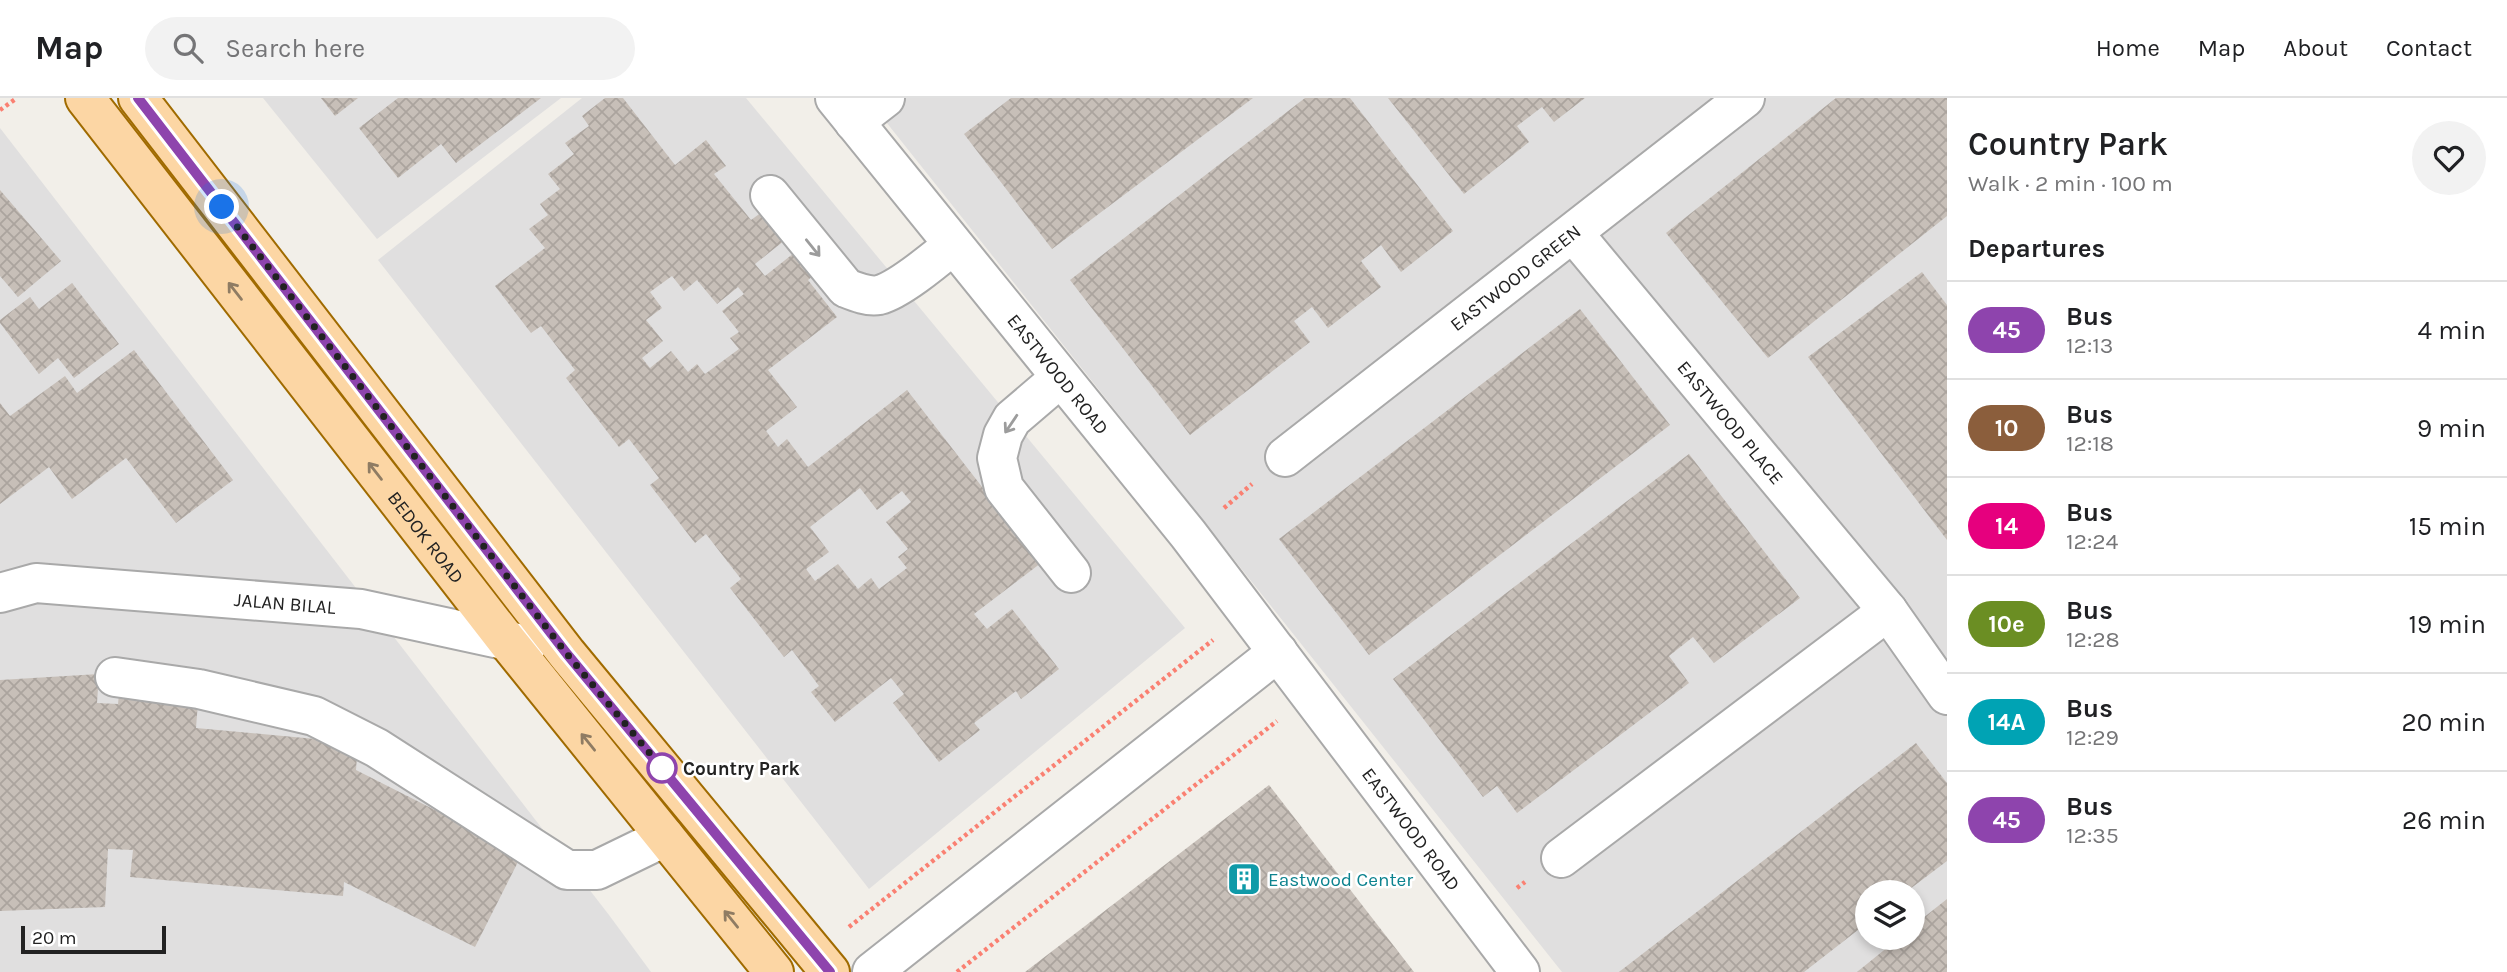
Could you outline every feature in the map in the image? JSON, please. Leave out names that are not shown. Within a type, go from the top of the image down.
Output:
[{"type":"main road","name":"BEDOK ROAD","points":[[85,98],[507,641],[774,972]]},
{"type":"main road","name":"BEDOK ROAD","points":[[138,98],[567,654],[823,963]]},
{"type":"street","points":[[844,110],[885,98]]},
{"type":"street","name":"EASTWOOD GREEN","points":[[1285,457],[1745,98]]},
{"type":"street","name":"EASTWOOD ROAD","points":[[844,110],[1188,534],[1520,972]]},
{"type":"street","points":[[770,195],[846,288],[860,294],[878,295],[897,286],[953,245]]},
{"type":"street","name":"EASTWOOD PLACE","points":[[1574,234],[1888,611],[1947,695]]},
{"type":"street","points":[[1060,378],[1012,418],[1003,435],[997,458],[1004,488],[1070,573]]},
{"type":"street","name":"JALAN BILAL","points":[[0,593],[36,583],[361,609],[567,654]]},
{"type":"street","points":[[1561,858],[1888,611]]},
{"type":"street","points":[[872,972],[1278,652]]},
{"type":"street","points":[[115,677],[199,689],[314,716],[377,748],[567,870],[597,870],[665,837]]},
{"type":"path","points":[[0,110],[17,98]]},
{"type":"path","points":[[823,963],[1249,614]]},
{"type":"path","points":[[957,972],[1310,695]]},
{"type":"shaded area","points":[[263,98],[561,98],[377,239]]},
{"type":"shaded area","points":[[582,98],[746,98],[1185,628],[869,889],[378,260]]},
{"type":"shaded area","points":[[867,98],[1947,98],[1947,972],[1562,972]]},
{"type":"shaded area","points":[[0,128],[609,915],[651,972],[0,972]]},
{"type":"building","points":[[321,98],[358,98],[335,116]]},
{"type":"building","points":[[398,98],[541,98],[456,163],[441,144],[398,178],[359,128]]},
{"type":"building","points":[[605,98],[623,98],[675,165],[706,140],[726,166],[714,174],[751,220],[762,212],[785,240],[755,264],[765,276],[794,253],[813,276],[808,280],[837,317],[768,370],[797,407],[766,431],[778,447],[787,439],[808,467],[907,390],[1041,563],[974,614],[987,629],[1012,609],[1059,669],[1021,699],[1016,691],[974,723],[980,730],[939,762],[893,703],[904,694],[891,678],[835,722],[811,692],[819,686],[792,650],[784,657],[730,588],[741,579],[706,534],[695,543],[650,485],[659,478],[629,439],[619,447],[566,378],[575,370],[541,326],[531,333],[495,286],[545,248],[529,229],[548,215],[540,204],[560,189],[548,174],[574,154],[565,143],[589,126],[582,116]],"holes":[[[672,276],[684,291],[697,280],[717,304],[738,287],[744,294],[722,311],[739,332],[730,338],[739,349],[705,374],[697,364],[688,372],[671,351],[650,368],[642,358],[663,341],[646,320],[662,308],[650,292]],[[860,488],[877,510],[902,491],[911,502],[886,522],[908,549],[898,557],[907,568],[879,589],[871,578],[858,589],[838,564],[815,581],[806,569],[829,552],[810,527]]]},
{"type":"building","points":[[1011,98],[1253,98],[1052,249],[964,134]]},
{"type":"building","points":[[1305,98],[1350,98],[1453,231],[1401,272],[1381,245],[1361,261],[1381,287],[1328,328],[1312,307],[1294,321],[1310,342],[1190,435],[1070,280]]},
{"type":"building","points":[[1388,98],[1585,98],[1554,122],[1542,107],[1517,126],[1529,142],[1464,194]]},
{"type":"building","points":[[1836,98],[1947,98],[1947,216],[1768,358],[1666,233]]},
{"type":"building","points":[[0,190],[61,261],[18,297],[0,276]]},
{"type":"building","points":[[1922,272],[1947,305],[1947,540],[1808,357]]},
{"type":"building","points":[[72,283],[119,344],[74,378],[58,358],[39,374],[0,320],[30,297],[39,309]]},
{"type":"building","points":[[1580,309],[1670,425],[1369,655],[1279,539]]},
{"type":"building","points":[[134,350],[233,480],[176,523],[126,458],[72,499],[49,467],[0,504],[0,403],[10,416],[65,376],[77,393]]},
{"type":"building","points":[[1689,454],[1800,598],[1714,663],[1693,637],[1669,656],[1689,683],[1517,813],[1497,786],[1483,797],[1393,679]]},
{"type":"building","points":[[99,674],[97,703],[118,704],[120,684],[198,702],[196,728],[358,743],[356,770],[522,854],[475,947],[344,882],[343,896],[130,877],[133,850],[108,849],[105,907],[0,911],[0,680]]},
{"type":"building","points":[[1916,743],[1947,783],[1947,861],[1922,880],[1855,880],[1855,932],[1804,972],[1619,972]]},
{"type":"building","name":"Eastwood Center","points":[[1269,785],[1414,972],[1025,972]]},
{"type":"building","points":[[1947,899],[1947,972],[1857,972],[1884,950],[1925,950],[1925,916]]},
{"type":"bus line","name":"45","points":[[138,98],[567,654],[830,972]]},
{"type":"place","name":"Country Park","points":[[662,768]]},
{"type":"place","name":"Eastwood Center","points":[[1244,879]]},
{"type":"route","points":[[222,207],[567,654],[662,768]]}]
